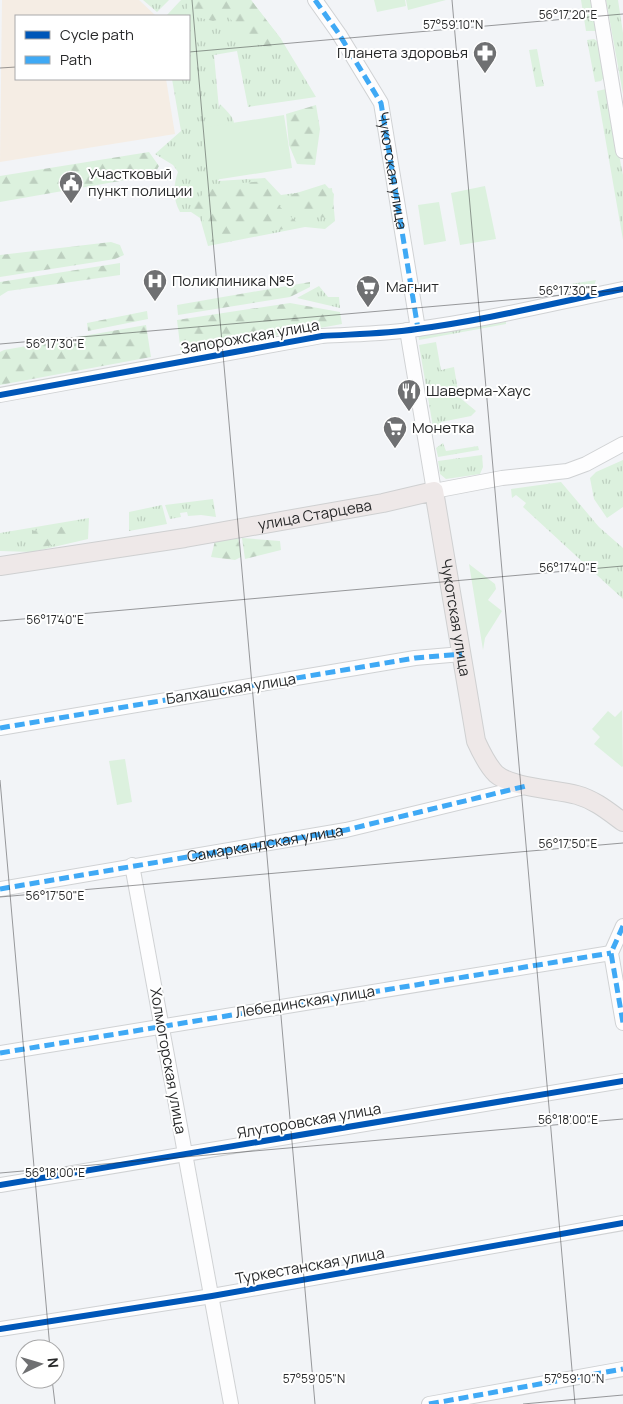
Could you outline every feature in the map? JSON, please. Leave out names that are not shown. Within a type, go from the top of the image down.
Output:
[{"type":"main road","name":"улица Старцева","points":[[0,566],[185,538],[383,503],[434,490]]},
{"type":"main road","name":"Чукотская улица","points":[[434,490],[476,741],[486,761],[497,775],[526,786],[578,796],[596,803],[618,819]]},
{"type":"street","name":"Чукотская улица","points":[[315,0],[339,34],[381,103],[434,490]]},
{"type":"street","points":[[598,0],[623,151]]},
{"type":"street","name":"Запорожская улица","points":[[0,395],[322,336],[413,330],[536,309],[623,289]]},
{"type":"street","name":"улица Старцева","points":[[434,490],[485,480],[567,471],[586,464],[623,444]]},
{"type":"street","name":"Балхашская улица","points":[[0,728],[415,658],[462,654]]},
{"type":"street","name":"Самаркандская улица","points":[[0,889],[346,830],[526,786]]},
{"type":"street","name":"Холмогорская улица","points":[[132,866],[232,1404]]},
{"type":"street","points":[[623,926],[611,953],[623,1023]]},
{"type":"street","name":"Лебединская улица","points":[[0,1053],[611,953]]},
{"type":"street","name":"Ялуторовская улица","points":[[0,1186],[623,1081]]},
{"type":"street","name":"Туркестанская улица","points":[[0,1329],[212,1296],[623,1223]]},
{"type":"street","points":[[429,1404],[623,1369]]},
{"type":"shaded area","points":[[2,0],[139,0],[155,15],[15,15],[15,80],[166,80],[175,134],[0,162]]},
{"type":"green space","points":[[143,0],[169,0],[157,12]]},
{"type":"green space","points":[[181,0],[251,0],[281,39],[316,97],[248,107],[237,51],[214,55],[219,109],[220,104],[231,116],[235,131],[229,158],[218,181],[265,178],[281,195],[332,188],[335,221],[325,229],[305,227],[208,246],[200,218],[191,212],[180,212],[176,203],[175,192],[178,172],[173,165],[155,154],[181,131],[172,80],[190,80],[190,15],[167,15]]},
{"type":"green space","points":[[190,0],[251,0],[281,39],[273,48],[249,43],[229,17],[213,21],[185,14]]},
{"type":"green space","points":[[374,0],[405,0],[406,6],[377,12]]},
{"type":"green space","points":[[406,0],[446,0],[408,10]]},
{"type":"green space","points":[[581,0],[593,0],[598,31],[586,31]]},
{"type":"green space","points":[[606,0],[618,0],[623,33],[623,94]]},
{"type":"green space","points":[[594,39],[598,42],[605,76],[601,81],[595,82],[587,40]]},
{"type":"green space","points":[[537,49],[544,86],[536,87],[529,50]]},
{"type":"green space","points":[[606,89],[623,175],[623,240],[597,91]]},
{"type":"green space","points":[[316,105],[320,129],[315,165],[297,164],[289,145],[286,114]]},
{"type":"green space","points":[[284,115],[292,168],[208,181],[200,128]]},
{"type":"green space","points":[[149,152],[159,166],[154,175],[0,202],[0,176]]},
{"type":"green space","points":[[265,181],[280,207],[301,226],[210,242],[202,216],[191,209],[205,191],[230,184]]},
{"type":"green space","points":[[325,184],[334,194],[332,219],[298,213],[281,198]]},
{"type":"green space","points":[[485,186],[496,239],[460,245],[451,193]]},
{"type":"green space","points":[[439,202],[446,241],[424,245],[418,205]]},
{"type":"green space","points":[[111,242],[120,245],[124,255],[115,259],[0,277],[0,255]]},
{"type":"green space","points":[[120,263],[120,275],[8,291],[0,296],[0,282]]},
{"type":"green space","points":[[596,280],[593,289],[573,292],[571,284]]},
{"type":"green space","points":[[310,282],[310,287],[290,297],[178,315],[177,305]]},
{"type":"green space","points":[[319,286],[328,297],[339,297],[340,308],[297,298]]},
{"type":"green space","points":[[290,303],[340,312],[342,324],[181,353],[177,320]]},
{"type":"green space","points":[[147,311],[148,319],[88,331],[87,323]]},
{"type":"green space","points":[[506,321],[506,324],[419,340],[418,333],[445,332]]},
{"type":"green space","points":[[146,325],[151,357],[0,385],[0,352],[4,350]]},
{"type":"green space","points":[[436,342],[441,370],[454,367],[459,397],[476,411],[471,416],[441,422],[443,432],[434,430],[433,427],[419,345]]},
{"type":"green space","points":[[443,443],[446,451],[478,446],[479,450],[438,457],[436,448]]},
{"type":"green space","points":[[482,455],[483,467],[480,474],[446,479],[440,474],[438,461]]},
{"type":"green space","points":[[623,460],[623,507],[607,518],[594,499],[590,478],[596,472]]},
{"type":"green space","points":[[561,482],[599,527],[623,548],[623,599],[523,507],[526,503],[516,495],[512,498],[511,489]]},
{"type":"green space","points":[[213,499],[216,517],[188,516],[187,512],[180,513],[181,517],[170,519],[165,505]]},
{"type":"green space","points":[[162,505],[167,524],[129,531],[129,512]]},
{"type":"green space","points":[[89,518],[88,539],[32,552],[0,551],[0,533]]},
{"type":"green space","points":[[81,524],[80,537],[37,549],[32,546],[32,531]]},
{"type":"green space","points":[[11,535],[16,548],[0,548],[0,536]]},
{"type":"green space","points":[[238,537],[241,557],[235,560],[211,557],[215,541]]},
{"type":"green space","points":[[242,538],[280,541],[281,550],[245,559]]},
{"type":"green space","points":[[469,564],[495,584],[496,589],[488,600],[502,611],[485,638],[483,650]]},
{"type":"green space","points":[[622,710],[622,767],[594,744],[600,737],[592,729],[608,711],[615,717]]},
{"type":"green space","points":[[125,759],[132,802],[117,805],[109,761]]},
{"type":"marked path","points":[[315,0],[339,34],[381,103],[418,329]]},
{"type":"marked path","points":[[0,728],[415,658],[462,654]]},
{"type":"marked path","points":[[0,889],[346,830],[526,786]]},
{"type":"marked path","points":[[623,926],[611,953],[623,1023]]},
{"type":"marked path","points":[[0,1053],[611,953]]},
{"type":"marked path","points":[[429,1404],[623,1369]]},
{"type":"cycle path","points":[[0,395],[322,336],[393,332],[469,321],[623,289]]},
{"type":"cycle path","points":[[0,1185],[623,1081]]},
{"type":"cycle path","points":[[0,1329],[212,1296],[623,1223]]},
{"type":"place","name":"Планета здоровья","points":[[485,74]]},
{"type":"place","name":"Участковый пункт полиции","points":[[71,204]]},
{"type":"place","name":"Поликлиника №5","points":[[155,302]]},
{"type":"place","name":"Магнит","points":[[368,308]]},
{"type":"place","name":"Шаверма-Хаус","points":[[409,412]]},
{"type":"place","name":"Монетка","points":[[395,449]]}]
